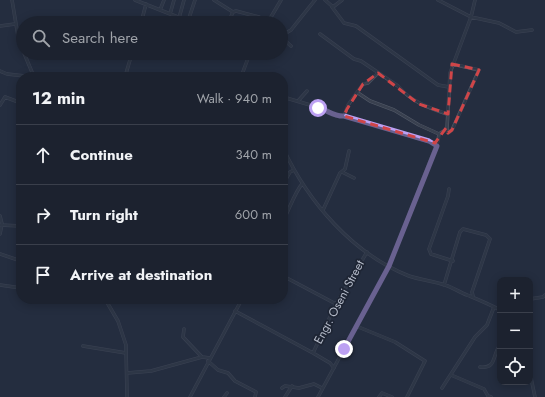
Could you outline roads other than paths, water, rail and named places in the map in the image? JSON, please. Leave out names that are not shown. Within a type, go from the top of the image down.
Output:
[{"type":"street","points":[[12,0],[16,28]]},
{"type":"street","points":[[135,0],[143,1],[146,4],[174,16]]},
{"type":"street","points":[[160,10],[164,0]]},
{"type":"street","points":[[170,14],[174,0]]},
{"type":"street","points":[[180,16],[184,0]]},
{"type":"street","points":[[190,16],[195,0]]},
{"type":"street","points":[[214,0],[233,12],[254,16]]},
{"type":"street","points":[[272,16],[281,0]]},
{"type":"street","points":[[288,32],[315,0]]},
{"type":"street","points":[[325,0],[333,7],[344,23],[356,26],[438,85],[449,87]]},
{"type":"street","points":[[333,7],[342,0]]},
{"type":"street","points":[[438,0],[471,18],[499,23],[516,32],[532,30]]},
{"type":"street","points":[[452,64],[479,70],[452,130],[448,134],[446,129],[452,64],[471,18],[475,0]]},
{"type":"street","points":[[143,16],[146,4]]},
{"type":"street","points":[[231,16],[233,12]]},
{"type":"street","points":[[0,26],[15,24]]},
{"type":"street","points":[[320,34],[354,59],[361,61],[420,104],[447,114]]},
{"type":"street","points":[[288,43],[291,46]]},
{"type":"street","points":[[27,60],[32,72]]},
{"type":"street","points":[[126,72],[130,60]]},
{"type":"street","points":[[243,72],[247,60]]},
{"type":"street","points":[[0,71],[7,74],[16,75]]},
{"type":"street","points":[[344,116],[348,105],[358,93],[362,84],[368,83],[378,73]]},
{"type":"street","points":[[298,101],[303,93],[307,91]]},
{"type":"street","points":[[358,93],[370,101],[394,110],[419,125],[439,134]]},
{"type":"street","points":[[0,105],[5,97],[16,101]]},
{"type":"street","points":[[288,98],[327,110],[336,116],[344,116],[436,144]]},
{"type":"street","points":[[318,397],[389,266],[439,134],[446,129]]},
{"type":"street","points":[[323,210],[342,172],[345,169],[349,151]]},
{"type":"street","points":[[288,158],[302,184],[323,210],[350,238],[367,252],[389,266],[419,279],[444,285],[497,308]]},
{"type":"street","points":[[288,175],[290,172],[294,170]]},
{"type":"street","points":[[342,172],[354,178]]},
{"type":"street","points":[[288,211],[294,200],[295,194],[302,184]]},
{"type":"street","points":[[449,189],[448,196],[429,249],[431,254],[453,261]]},
{"type":"street","points":[[0,216],[0,234]]},
{"type":"street","points":[[1,225],[16,226]]},
{"type":"street","points":[[444,285],[453,261],[460,232],[463,229],[486,235],[490,238],[472,292],[473,297]]},
{"type":"street","name":"Engr. Oseni Street","points":[[313,353],[336,304],[367,252]]},
{"type":"street","points":[[0,254],[16,259]]},
{"type":"street","points":[[288,279],[336,304]]},
{"type":"street","points":[[0,285],[16,287]]},
{"type":"street","points":[[533,299],[543,297],[545,295]]},
{"type":"street","points":[[108,304],[120,327],[126,345],[127,397]]},
{"type":"street","points":[[190,397],[239,304]]},
{"type":"street","points":[[442,388],[475,337],[487,325],[494,306]]},
{"type":"street","points":[[235,311],[313,353],[330,363],[334,368]]},
{"type":"street","points":[[356,326],[395,342],[425,361],[406,397]]},
{"type":"street","points":[[184,329],[183,336],[202,357]]},
{"type":"street","points":[[83,346],[126,353]]},
{"type":"street","points":[[480,367],[487,368],[490,366],[498,349]]},
{"type":"street","points":[[127,373],[151,371],[202,357],[209,359],[218,370],[228,373],[235,381],[256,392],[255,397]]},
{"type":"street","points":[[450,375],[484,389],[488,396],[491,397]]},
{"type":"street","points":[[282,388],[285,386],[292,386],[299,388],[314,384],[322,388]]},
{"type":"street","points":[[532,385],[535,397]]},
{"type":"street","points":[[285,397],[292,386]]},
{"type":"street","points":[[224,397],[227,393]]},
{"type":"street","points":[[379,397],[382,393],[392,397]]}]
